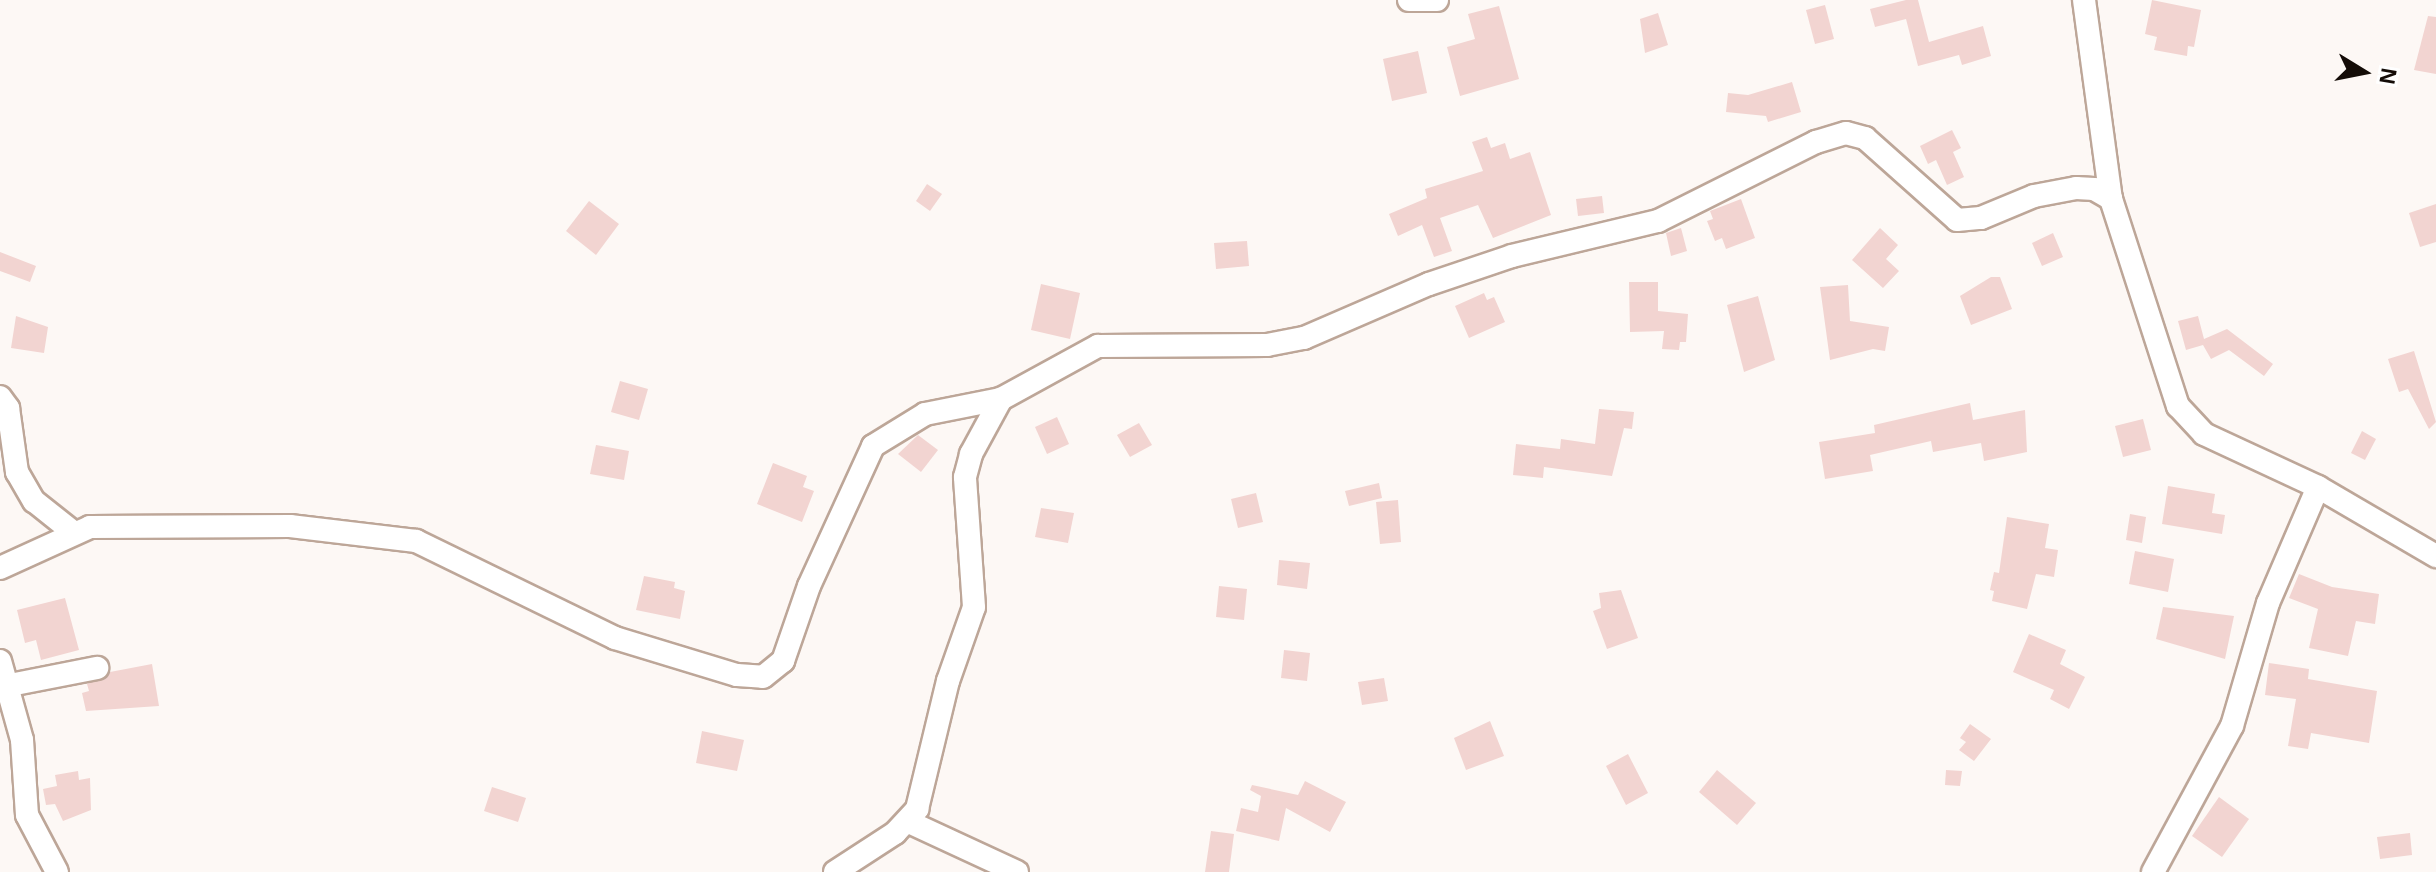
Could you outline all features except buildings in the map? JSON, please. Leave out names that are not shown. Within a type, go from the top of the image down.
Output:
[{"type":"street","points":[[1409,0],[1437,0]]},
{"type":"street","points":[[2084,0],[2111,199],[2178,406],[2204,434],[2318,487],[2436,556]]},
{"type":"street","points":[[0,568],[73,532],[290,526],[416,541],[615,638],[737,675],[763,677],[783,661],[809,586],[873,446],[925,414],[1001,399],[1098,346],[1267,345],[1304,338],[1429,284],[1512,256],[1658,221],[1816,142],[1846,133],[1865,138],[1957,220],[1981,218],[2034,196],[2076,188],[2094,189],[2111,199]]},
{"type":"street","points":[[0,397],[8,408],[17,472],[34,501],[73,532]]},
{"type":"street","points":[[835,872],[909,822],[924,787],[948,681],[974,607],[965,477],[971,454],[1001,399]]},
{"type":"street","points":[[2153,872],[2232,726],[2268,603],[2318,487]]},
{"type":"street","points":[[0,661],[10,685],[22,740],[27,815],[57,872]]},
{"type":"street","points":[[10,685],[97,668]]},
{"type":"street","points":[[909,822],[1017,872]]}]
